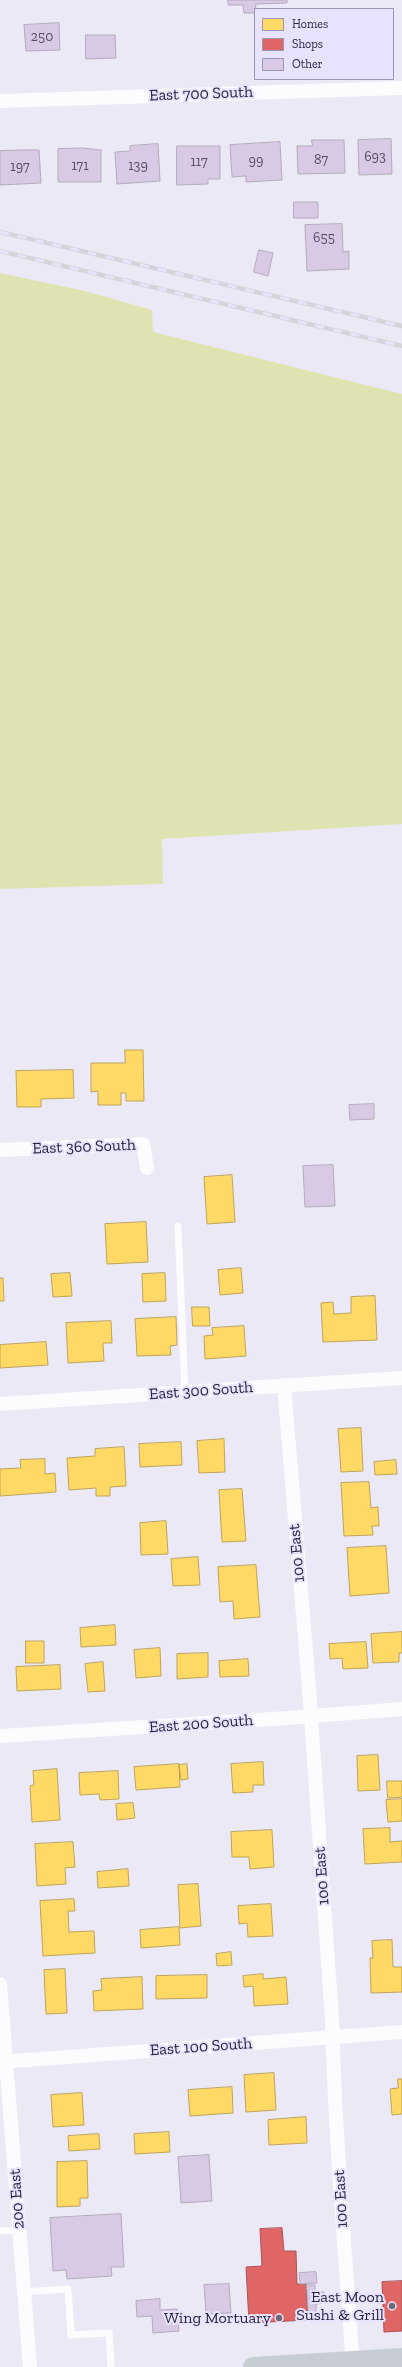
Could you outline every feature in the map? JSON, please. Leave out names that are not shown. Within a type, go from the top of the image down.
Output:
[{"type":"main road","points":[[253,2367],[353,2364],[402,2358]]},
{"type":"street","name":"East 700 South","points":[[0,102],[402,88]]},
{"type":"street","name":"East 360 South","points":[[0,1150],[143,1144],[147,1168]]},
{"type":"street","name":"East 300 South","points":[[0,1404],[402,1378]]},
{"type":"street","name":"100 East","points":[[284,1385],[310,1716],[332,2037],[344,2259],[353,2364]]},
{"type":"street","name":"East 200 South","points":[[0,1736],[310,1716],[402,1708]]},
{"type":"street","name":"200 East","points":[[0,1984],[2,2061],[19,2230],[30,2367]]},
{"type":"street","name":"East 100 South","points":[[2,2061],[402,2032]]},
{"type":"lane","points":[[178,1226],[185,1392]]},
{"type":"lane","points":[[0,2231],[19,2230]]},
{"type":"lane","points":[[23,2292],[68,2290],[71,2335],[109,2333],[110,2367]]},
{"type":"green space","points":[[0,273],[85,291],[152,310],[153,332],[402,394],[402,824],[162,839],[163,884],[0,889]]},
{"type":"building: Homes","points":[[125,1050],[143,1050],[144,1101],[126,1101],[126,1093],[121,1093],[121,1105],[98,1105],[98,1091],[91,1092],[91,1063],[125,1063]]},
{"type":"building: Homes","points":[[73,1070],[74,1098],[41,1099],[41,1107],[17,1107],[16,1071]]},
{"type":"building: Homes","points":[[232,1175],[235,1222],[207,1224],[204,1177]]},
{"type":"building: Homes","points":[[146,1222],[148,1262],[107,1264],[105,1224]]},
{"type":"building: Homes","points":[[241,1268],[243,1293],[220,1295],[218,1270]]},
{"type":"building: Homes","points":[[70,1273],[72,1296],[53,1297],[51,1274]]},
{"type":"building: Homes","points":[[165,1273],[166,1301],[143,1302],[142,1274]]},
{"type":"building: Homes","points":[[0,1278],[3,1278],[4,1301],[0,1301]]},
{"type":"building: Homes","points":[[375,1296],[377,1340],[323,1342],[321,1303],[333,1302],[334,1314],[351,1313],[351,1297]]},
{"type":"building: Homes","points":[[192,1307],[209,1307],[210,1326],[193,1326]]},
{"type":"building: Homes","points":[[176,1317],[177,1345],[170,1346],[171,1355],[137,1356],[135,1319]]},
{"type":"building: Homes","points":[[111,1321],[112,1343],[103,1343],[104,1361],[68,1363],[66,1323]]},
{"type":"building: Homes","points":[[244,1326],[246,1356],[205,1359],[204,1336],[213,1335],[212,1328]]},
{"type":"building: Homes","points":[[46,1342],[48,1365],[0,1368],[0,1345]]},
{"type":"building: Homes","points":[[361,1428],[363,1471],[341,1472],[338,1429]]},
{"type":"building: Homes","points":[[224,1439],[225,1472],[199,1473],[197,1441]]},
{"type":"building: Homes","points":[[181,1442],[182,1465],[140,1467],[139,1444]]},
{"type":"building: Homes","points":[[124,1447],[126,1486],[110,1487],[110,1496],[96,1496],[96,1488],[69,1490],[67,1458],[95,1456],[95,1449]]},
{"type":"building: Homes","points":[[45,1459],[45,1474],[55,1473],[56,1492],[0,1496],[0,1469],[21,1468],[20,1460]]},
{"type":"building: Homes","points":[[396,1460],[397,1474],[375,1475],[374,1462]]},
{"type":"building: Homes","points":[[369,1482],[371,1508],[378,1507],[379,1526],[372,1526],[373,1535],[344,1536],[341,1483]]},
{"type":"building: Homes","points":[[242,1489],[246,1541],[222,1542],[219,1490]]},
{"type":"building: Homes","points":[[166,1521],[168,1554],[141,1555],[140,1523]]},
{"type":"building: Homes","points":[[386,1546],[389,1593],[350,1596],[347,1548]]},
{"type":"building: Homes","points":[[198,1557],[200,1585],[173,1586],[171,1559]]},
{"type":"building: Homes","points":[[256,1565],[260,1617],[234,1619],[233,1601],[220,1602],[218,1567]]},
{"type":"building: Homes","points":[[115,1625],[116,1645],[81,1647],[80,1628]]},
{"type":"building: Homes","points":[[402,1632],[402,1653],[399,1653],[399,1662],[373,1663],[371,1634]]},
{"type":"building: Homes","points":[[26,1641],[44,1641],[44,1663],[26,1663]]},
{"type":"building: Homes","points":[[366,1642],[368,1668],[343,1669],[342,1658],[330,1659],[329,1644]]},
{"type":"building: Homes","points":[[160,1648],[161,1676],[136,1678],[134,1650]]},
{"type":"building: Homes","points":[[208,1653],[208,1677],[177,1679],[177,1654]]},
{"type":"building: Homes","points":[[248,1659],[249,1676],[220,1677],[219,1661]]},
{"type":"building: Homes","points":[[103,1662],[105,1691],[88,1692],[85,1664]]},
{"type":"building: Homes","points":[[60,1665],[61,1689],[17,1691],[16,1667]]},
{"type":"building: Homes","points":[[378,1755],[380,1790],[358,1791],[357,1756]]},
{"type":"building: Homes","points":[[263,1762],[264,1785],[253,1785],[253,1792],[233,1793],[231,1764]]},
{"type":"building: Homes","points":[[179,1764],[180,1787],[136,1790],[134,1767]]},
{"type":"building: Homes","points":[[187,1764],[188,1779],[181,1780],[179,1765]]},
{"type":"building: Homes","points":[[57,1769],[60,1820],[32,1822],[30,1786],[34,1785],[33,1771]]},
{"type":"building: Homes","points":[[118,1771],[119,1799],[100,1800],[99,1794],[80,1795],[79,1773]]},
{"type":"building: Homes","points":[[387,1781],[402,1781],[402,1797],[388,1798]]},
{"type":"building: Homes","points":[[402,1799],[402,1821],[388,1822],[386,1800]]},
{"type":"building: Homes","points":[[133,1803],[135,1818],[117,1820],[116,1804]]},
{"type":"building: Homes","points":[[390,1828],[390,1842],[402,1841],[402,1862],[365,1864],[363,1829]]},
{"type":"building: Homes","points":[[272,1830],[274,1867],[250,1869],[249,1857],[232,1857],[231,1832]]},
{"type":"building: Homes","points":[[73,1842],[75,1867],[65,1868],[66,1884],[37,1886],[35,1844]]},
{"type":"building: Homes","points":[[128,1869],[129,1886],[98,1888],[97,1872]]},
{"type":"building: Homes","points":[[198,1884],[201,1926],[180,1928],[178,1885]]},
{"type":"building: Homes","points":[[74,1899],[75,1911],[68,1911],[69,1932],[94,1931],[95,1953],[43,1956],[40,1901]]},
{"type":"building: Homes","points":[[271,1904],[273,1936],[248,1937],[247,1923],[239,1924],[238,1906]]},
{"type":"building: Homes","points":[[179,1927],[180,1945],[141,1948],[140,1930]]},
{"type":"building: Homes","points":[[392,1940],[393,1967],[402,1967],[402,1992],[371,1993],[370,1958],[373,1958],[372,1941]]},
{"type":"building: Homes","points":[[231,1952],[232,1965],[217,1966],[216,1954]]},
{"type":"building: Homes","points":[[65,1969],[67,2013],[46,2014],[44,1970]]},
{"type":"building: Homes","points":[[263,1974],[263,1979],[286,1977],[288,2004],[254,2006],[253,1986],[244,1987],[243,1976]]},
{"type":"building: Homes","points":[[207,1975],[207,1998],[156,1999],[156,1976]]},
{"type":"building: Homes","points":[[142,1977],[143,2009],[94,2011],[93,1991],[102,1990],[101,1979]]},
{"type":"building: Homes","points":[[274,2073],[276,2110],[246,2112],[244,2075]]},
{"type":"building: Homes","points":[[398,2079],[402,2079],[402,2114],[392,2115],[390,2089],[398,2088]]},
{"type":"building: Homes","points":[[232,2087],[233,2113],[190,2116],[188,2090]]},
{"type":"building: Homes","points":[[82,2093],[84,2125],[53,2127],[51,2095]]},
{"type":"building: Homes","points":[[306,2117],[307,2143],[269,2145],[268,2120]]},
{"type":"building: Homes","points":[[169,2132],[170,2152],[135,2154],[134,2134]]},
{"type":"building: Homes","points":[[99,2134],[100,2149],[69,2151],[68,2136]]},
{"type":"building: Homes","points":[[87,2161],[88,2198],[80,2198],[80,2206],[57,2207],[57,2162]]},
{"type":"building: Shops","points":[[282,2228],[284,2251],[296,2251],[297,2284],[306,2284],[308,2320],[249,2323],[246,2267],[262,2266],[260,2229]]},
{"type":"building: Shops","name":"East Moon Sushi & Grill","points":[[402,2281],[402,2331],[384,2332],[382,2282]]},
{"type":"building: Other","points":[[228,0],[287,0],[287,3],[256,4],[254,13],[244,13],[243,5],[229,5]]},
{"type":"building: Other","points":[[59,23],[60,50],[26,51],[24,25]]},
{"type":"building: Other","points":[[86,35],[115,35],[116,58],[86,59]]},
{"type":"building: Other","points":[[391,139],[392,174],[359,175],[358,140]]},
{"type":"building: Other","points":[[312,140],[344,140],[345,173],[298,174],[297,146],[312,146]]},
{"type":"building: Other","points":[[280,142],[282,180],[246,182],[246,176],[232,177],[230,145]]},
{"type":"building: Other","points":[[158,144],[160,181],[117,184],[115,152],[130,151],[130,146]]},
{"type":"building: Other","points":[[177,146],[220,146],[220,179],[208,179],[208,184],[177,185]]},
{"type":"building: Other","points":[[83,148],[101,150],[101,182],[58,182],[58,149]]},
{"type":"building: Other","points":[[39,150],[41,183],[0,185],[0,151]]},
{"type":"building: Other","points":[[294,202],[318,202],[318,218],[294,218]]},
{"type":"building: Other","points":[[342,224],[343,252],[349,251],[349,269],[307,271],[305,225]]},
{"type":"building: Other","points":[[259,250],[273,253],[268,276],[254,272]]},
{"type":"building: Other","points":[[374,1104],[374,1119],[350,1120],[349,1105]]},
{"type":"building: Other","points":[[333,1165],[335,1206],[305,1207],[303,1166]]},
{"type":"building: Other","points":[[209,2155],[212,2201],[181,2203],[178,2157]]},
{"type":"building: Other","points":[[121,2214],[124,2267],[111,2267],[112,2276],[67,2279],[66,2270],[53,2271],[50,2218]]},
{"type":"building: Other","points":[[316,2272],[317,2283],[300,2284],[299,2273]]},
{"type":"building: Other","points":[[229,2284],[231,2313],[206,2314],[204,2285]]},
{"type":"building: Other","points":[[307,2285],[315,2285],[315,2292],[324,2292],[324,2303],[316,2304],[316,2316],[309,2317]]},
{"type":"building: Other","points":[[160,2299],[160,2310],[177,2309],[179,2331],[153,2333],[152,2316],[137,2317],[136,2301]]},
{"type":"railway","points":[[0,232],[402,326]]},
{"type":"railway","points":[[0,251],[402,346]]},
{"type":"place","name":"East Moon Sushi & Grill","points":[[392,2306]]},
{"type":"place","name":"Wing Mortuary","points":[[279,2318]]}]
